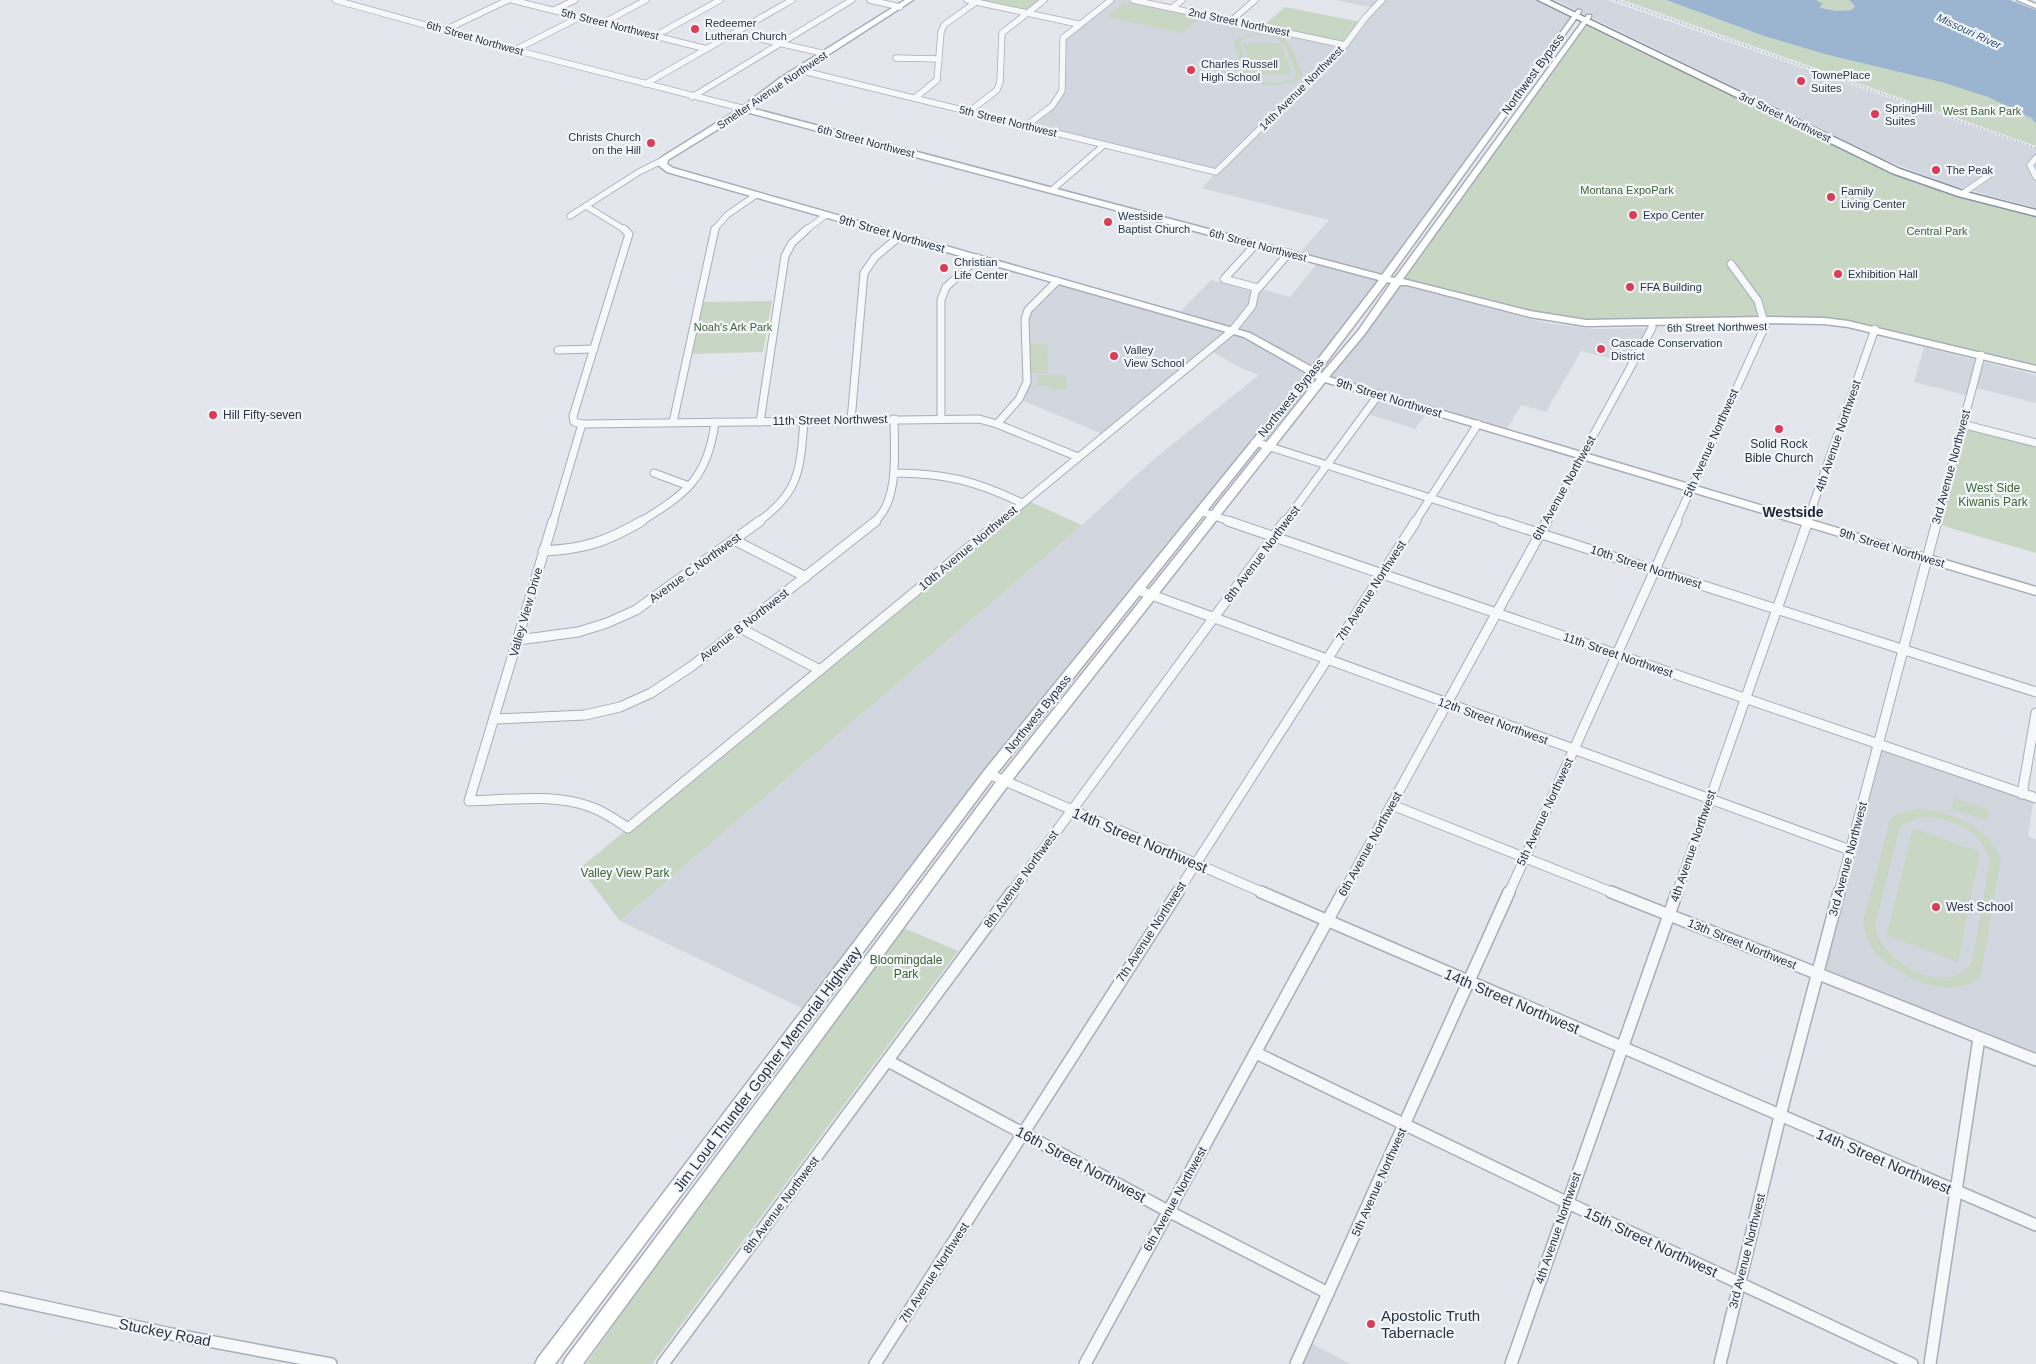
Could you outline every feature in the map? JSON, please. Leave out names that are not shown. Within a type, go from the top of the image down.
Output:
[{"type":"highway","name":"3rd Street Northwest","points":[[1542,0],[1582,16]]},
{"type":"highway","name":"3rd Street Northwest","points":[[1554,0],[1582,16],[1875,161],[1920,180],[2036,211]]},
{"type":"main road","name":"Smelter Avenue Northwest","points":[[664,162],[745,109],[783,80],[910,0]]},
{"type":"main road","points":[[2020,0],[2036,6]]},
{"type":"main road","name":"Northwest Bypass","points":[[989,774],[1346,330],[1582,16]]},
{"type":"main road","name":"Northwest Bypass","points":[[1004,781],[1323,378],[1361,333],[1582,16]]},
{"type":"main road","name":"6th Street Northwest","points":[[745,109],[1385,278],[1404,286],[1561,326],[1595,329],[1765,323],[1822,326],[1874,332],[1980,358],[2036,369]]},
{"type":"main road","name":"9th Street Northwest","points":[[664,162],[670,170],[1232,331],[1258,340],[1311,373],[1323,378],[2036,591]]},
{"type":"main road","name":"6th Street Northwest","points":[[1980,358],[2036,375]]},
{"type":"main road","name":"Jim Loud Thunder Gopher Memorial Highway","points":[[544,1364],[989,774]]},
{"type":"main road","name":"Jim Loud Thunder Gopher Memorial Highway","points":[[572,1364],[1004,781]]},
{"type":"street","name":"6th Street Northwest","points":[[335,0],[515,50],[692,97],[745,109]]},
{"type":"street","points":[[445,30],[508,0]]},
{"type":"street","name":"5th Street Northwest","points":[[512,0],[707,49]]},
{"type":"street","points":[[554,10],[575,0]]},
{"type":"street","points":[[603,23],[646,0]]},
{"type":"street","points":[[655,36],[720,0]]},
{"type":"street","points":[[645,84],[792,0]]},
{"type":"street","points":[[692,97],[852,0]]},
{"type":"street","points":[[870,0],[900,6]]},
{"type":"street","points":[[967,0],[1078,24]]},
{"type":"street","points":[[970,111],[998,90],[1002,33],[1044,0]]},
{"type":"street","points":[[1027,126],[1059,98],[1062,91],[1062,38],[1111,0]]},
{"type":"street","name":"2nd Street Northwest","points":[[1133,0],[1345,45]]},
{"type":"street","points":[[1172,8],[1182,0]]},
{"type":"street","points":[[1231,20],[1255,0]]},
{"type":"street","name":"14th Avenue Northwest","points":[[1216,172],[1345,45],[1365,18],[1382,0]]},
{"type":"street","points":[[914,98],[937,80],[941,32],[944,25],[976,2]]},
{"type":"street","points":[[515,50],[580,17]]},
{"type":"street","points":[[735,33],[826,54]]},
{"type":"street","points":[[896,58],[939,59]]},
{"type":"street","name":"5th Street Northwest","points":[[799,70],[1216,172]]},
{"type":"street","points":[[1052,190],[1104,145]]},
{"type":"street","points":[[2036,158],[2030,165],[2036,177]]},
{"type":"street","points":[[570,216],[639,172],[664,162]]},
{"type":"street","points":[[1965,192],[1989,176]]},
{"type":"street","points":[[673,422],[714,231],[717,224],[726,215],[756,195]]},
{"type":"street","name":"Valley View Drive","points":[[469,801],[496,719],[578,423],[573,416],[629,234],[622,227],[586,206]]},
{"type":"street","points":[[760,422],[785,256],[788,247],[796,239],[826,215]]},
{"type":"street","points":[[851,420],[864,273],[868,264],[900,236]]},
{"type":"street","points":[[1256,244],[1224,279],[1258,288]]},
{"type":"street","name":"10th Avenue Northwest","points":[[469,801],[557,800],[584,804],[602,811],[628,828],[1232,331],[1247,314],[1258,288],[1289,253]]},
{"type":"street","points":[[940,418],[941,300],[946,287],[978,258]]},
{"type":"street","points":[[1731,264],[1756,300],[1765,323]]},
{"type":"street","points":[[997,424],[1019,399],[1027,382],[1025,319],[1028,310],[1057,281]]},
{"type":"street","name":"5th Avenue Northwest","points":[[1296,1364],[1765,323]]},
{"type":"street","name":"6th Avenue Northwest","points":[[1086,1364],[1652,326]]},
{"type":"street","name":"4th Avenue Northwest","points":[[1511,1364],[1874,332]]},
{"type":"street","points":[[558,350],[594,349]]},
{"type":"street","name":"3rd Avenue Northwest","points":[[1720,1364],[1780,1116],[1980,358]]},
{"type":"street","name":"8th Avenue Northwest","points":[[664,1364],[1379,394]]},
{"type":"street","name":"Avenue B Northwest","points":[[496,719],[553,718],[607,710],[635,701],[672,680],[879,518],[888,503],[894,473],[894,419]]},
{"type":"street","name":"11th Street Northwest","points":[[578,423],[979,419],[997,424],[1078,457]]},
{"type":"street","name":"Avenue C Northwest","points":[[518,640],[546,639],[579,633],[619,619],[636,610],[776,509],[786,499],[799,473],[804,421]]},
{"type":"street","points":[[543,550],[587,547],[618,535],[684,491],[702,472],[707,462],[715,422]]},
{"type":"street","name":"7th Avenue Northwest","points":[[875,1364],[1478,424]]},
{"type":"street","points":[[1962,424],[2036,443]]},
{"type":"street","name":"10th Street Northwest","points":[[1255,442],[2036,692]]},
{"type":"street","points":[[654,472],[689,486]]},
{"type":"street","points":[[894,473],[923,472],[948,474],[969,479],[1022,503]]},
{"type":"street","name":"11th Street Northwest","points":[[1200,511],[2036,798]]},
{"type":"street","points":[[734,540],[806,577]]},
{"type":"street","name":"12th Street Northwest","points":[[1138,590],[1850,850]]},
{"type":"street","points":[[740,628],[820,670]]},
{"type":"street","points":[[2022,794],[2036,713]]},
{"type":"street","name":"14th Street Northwest","points":[[989,774],[2036,1225]]},
{"type":"street","name":"13th Street Northwest","points":[[1392,805],[2036,1060]]},
{"type":"street","points":[[1930,1364],[1979,1038]]},
{"type":"street","name":"15th Street Northwest","points":[[1256,1053],[1739,1284],[1912,1364]]},
{"type":"street","name":"16th Street Northwest","points":[[888,1061],[1168,1211],[1328,1294]]},
{"type":"street","name":"Stuckey Road","points":[[0,1297],[171,1334],[331,1364]]},
{"type":"shaded area","points":[[1111,0],[1133,0],[1345,45],[1374,8],[1336,0],[1542,0],[1575,16],[1468,164],[1255,442],[810,1012],[620,921],[1082,525],[1154,459],[1259,375],[1241,368],[1209,350],[1105,435],[1019,399],[1027,382],[1025,319],[1057,281],[1177,315],[1211,280],[1255,292],[1258,288],[1290,297],[1319,261],[1298,255],[1329,220],[1201,188],[1216,173],[1027,125],[1059,98],[1063,38]]},
{"type":"shaded area","points":[[1555,0],[1607,0],[2036,149],[2036,208],[1947,184],[1883,159]]},
{"type":"shaded area","points":[[1398,282],[1405,286],[1546,323],[1595,329],[1652,328],[1632,364],[1581,351],[1546,412],[1521,405],[1505,432],[1429,409],[1415,429],[1365,413],[1378,395],[1323,378]]},
{"type":"shaded area","points":[[1924,347],[2036,375],[2036,403],[1973,387],[1970,396],[1914,382]]},
{"type":"shaded area","name":"West School","points":[[1878,744],[2034,797],[2028,836],[2036,840],[2036,1060],[1817,973]]},
{"type":"shaded area","points":[[1307,1341],[1350,1364],[1296,1364]]},
{"type":"green space","points":[[968,0],[1044,0],[1026,13]]},
{"type":"green space","name":"West Bank Park","points":[[1623,0],[1666,0],[1764,36],[1828,55],[1941,82],[1988,97],[2009,107],[2016,108],[2026,116],[2033,118],[2033,121],[2036,123],[2036,146]]},
{"type":"green space","points":[[1816,0],[1849,0],[1855,6],[1852,10],[1836,11],[1821,8],[1820,6],[1823,4]]},
{"type":"green space","points":[[1125,3],[1200,18],[1182,33],[1106,17]]},
{"type":"green space","points":[[1285,7],[1361,22],[1345,45],[1262,27]]},
{"type":"green space","name":"Montana ExpoPark","points":[[1585,21],[1927,183],[2036,213],[2036,368],[1873,327],[1824,321],[1569,321],[1398,282]]},
{"type":"green space","points":[[1258,33],[1278,36],[1284,39],[1292,48],[1302,77],[1282,85],[1265,85],[1251,80],[1246,76],[1242,68],[1234,42],[1241,36]],"holes":[[[1256,35],[1274,38],[1284,45],[1296,73],[1293,79],[1283,82],[1264,82],[1254,78],[1251,74],[1240,43],[1244,38]]]},
{"type":"green space","points":[[1243,43],[1280,43],[1292,74],[1253,75]]},
{"type":"green space","name":"Noah's Ark Park","points":[[772,301],[763,352],[692,354],[703,302]]},
{"type":"green space","points":[[1030,344],[1047,344],[1048,373],[1031,373]]},
{"type":"green space","points":[[1037,375],[1066,375],[1066,390],[1050,390],[1050,386],[1037,386]]},
{"type":"green space","name":"West Side Kiwanis Park","points":[[1965,428],[2036,447],[2036,553],[1940,525]]},
{"type":"green space","name":"Valley View Park","points":[[1026,500],[1082,525],[620,921],[580,868]]},
{"type":"green space","points":[[1954,798],[1989,810],[1987,821],[1952,809]]},
{"type":"green space","points":[[1918,809],[1931,810],[1955,817],[1978,830],[1987,838],[2001,859],[1981,974],[1971,983],[1958,987],[1943,987],[1913,979],[1886,963],[1869,943],[1863,922],[1890,820],[1895,815]],"holes":[[[1920,817],[1953,822],[1972,833],[1986,850],[1990,861],[1972,962],[1961,973],[1948,977],[1932,977],[1916,972],[1901,963],[1888,952],[1879,939],[1875,925],[1899,830],[1903,824]]]},
{"type":"green space","points":[[1913,828],[1980,852],[1958,962],[1887,935]]},
{"type":"green space","name":"Bloomingdale Park","points":[[897,925],[958,951],[652,1364],[586,1364]]},
{"type":"water","name":"Missouri River","points":[[1666,0],[1816,0],[1823,4],[1820,6],[1821,8],[1836,11],[1852,10],[1855,6],[1849,0],[2010,0],[2036,10],[2036,123],[2032,118],[2016,108],[2009,107],[1988,97],[1941,82],[1828,55],[1764,36]]},
{"type":"railway","points":[[1616,0],[2036,148]]},
{"type":"place","name":"Redeemer Lutheran Church","points":[[695,29]]},
{"type":"place","name":"Charles Russell High School","points":[[1191,70]]},
{"type":"place","name":"TownePlace Suites","points":[[1801,81]]},
{"type":"place","name":"SpringHill Suites","points":[[1875,114]]},
{"type":"place","name":"Christs Church on the Hill","points":[[651,143]]},
{"type":"place","name":"The Peak","points":[[1936,170]]},
{"type":"place","name":"Family Living Center","points":[[1831,197]]},
{"type":"place","name":"Expo Center","points":[[1633,215]]},
{"type":"place","name":"Westside Baptist Church","points":[[1108,222]]},
{"type":"place","name":"Christian Life Center","points":[[944,268]]},
{"type":"place","name":"Exhibition Hall","points":[[1838,274]]},
{"type":"place","name":"FFA Building","points":[[1630,287]]},
{"type":"place","name":"Cascade Conservation District","points":[[1601,349]]},
{"type":"place","name":"Valley View School","points":[[1114,356]]},
{"type":"place","name":"Hill Fifty-seven","points":[[213,415]]},
{"type":"place","name":"Solid Rock Bible Church","points":[[1779,429]]},
{"type":"place","name":"West School","points":[[1936,907]]},
{"type":"place","name":"Apostolic Truth Tabernacle","points":[[1371,1324]]},
{"type":"district","name":"Westside","points":[[1793,512]]},
{"type":"park label","name":"Central Park","points":[[1937,231]]}]
